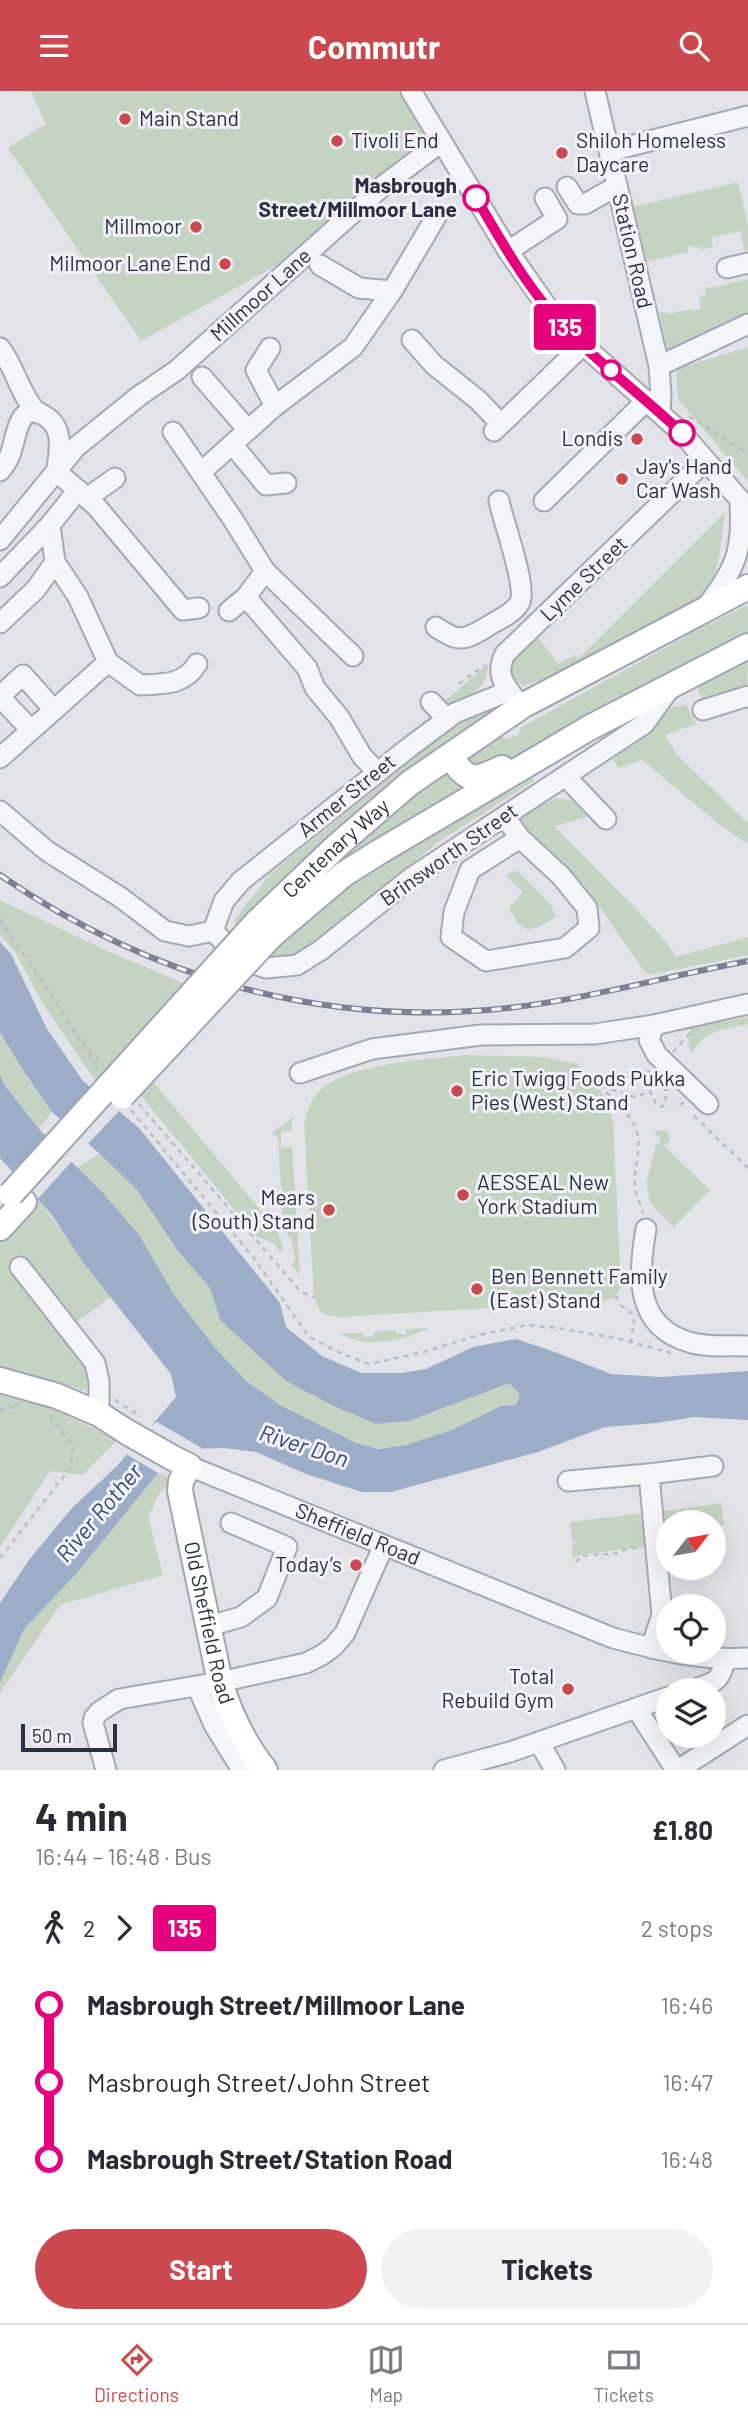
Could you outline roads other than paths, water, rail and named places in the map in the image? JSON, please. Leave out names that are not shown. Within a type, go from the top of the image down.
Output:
[{"type":"main road","name":"Centenary Way","points":[[0,1228],[12,1200],[264,928],[338,843],[410,783],[450,756],[515,699],[748,587]]},
{"type":"main road","name":"Centenary Way","points":[[264,928],[344,874],[589,728],[748,646]]},
{"type":"main road","points":[[450,756],[460,772],[470,778],[481,778],[589,728]]},
{"type":"main road","name":"Sheffield Road","points":[[0,1380],[57,1396],[99,1414],[185,1464]]},
{"type":"main road","name":"Old Sheffield Road","points":[[185,1464],[180,1491],[209,1626],[208,1684],[265,1770]]},
{"type":"street","points":[[411,91],[508,251],[550,311],[583,345],[682,433],[743,509],[736,560],[704,610]]},
{"type":"street","name":"Station Road","points":[[592,94],[610,151],[659,366],[662,395],[654,406]]},
{"type":"street","points":[[610,151],[748,116]]},
{"type":"street","name":"Millmoor Lane","points":[[0,540],[76,447],[139,396],[177,370],[384,185],[442,142]]},
{"type":"street","points":[[567,187],[578,204],[585,204],[617,186]]},
{"type":"street","points":[[508,251],[557,219],[545,198]]},
{"type":"street","points":[[201,473],[275,406],[353,347],[392,291],[436,217]]},
{"type":"street","points":[[727,268],[748,263]]},
{"type":"street","points":[[320,265],[359,288],[392,291]]},
{"type":"street","points":[[659,366],[748,324]]},
{"type":"street","points":[[412,340],[434,365],[478,400],[497,427],[583,345]]},
{"type":"street","points":[[0,348],[26,400],[37,414]]},
{"type":"street","points":[[270,348],[256,370],[275,406]]},
{"type":"street","points":[[202,377],[248,430]]},
{"type":"street","points":[[544,501],[654,406]]},
{"type":"street","points":[[0,471],[11,454],[14,434],[20,420],[28,414],[49,419],[58,429],[60,439],[57,472],[96,506],[183,610],[199,608]]},
{"type":"street","points":[[173,432],[265,571],[353,656]]},
{"type":"street","points":[[232,445],[266,485],[286,483]]},
{"type":"street","name":"Lyme Street","points":[[515,699],[502,678],[499,666],[505,654],[705,461]]},
{"type":"street","points":[[0,577],[82,494],[115,478]]},
{"type":"street","points":[[436,627],[459,639],[468,638],[506,615],[520,602],[522,587],[499,501]]},
{"type":"street","points":[[50,525],[55,562],[78,597],[108,662],[140,685],[170,683],[190,676],[197,663]]},
{"type":"street","points":[[0,623],[36,589],[55,562]]},
{"type":"street","points":[[229,611],[246,597],[265,571]]},
{"type":"street","points":[[246,597],[307,668],[315,688],[340,716],[362,756],[377,772]]},
{"type":"street","points":[[506,615],[526,635]]},
{"type":"street","points":[[0,758],[108,662]]},
{"type":"street","points":[[31,730],[0,697],[23,675],[54,710]]},
{"type":"street","name":"Brinsworth Street","points":[[213,931],[243,960],[266,968],[297,965],[321,950],[411,878],[644,725],[673,683]]},
{"type":"street","points":[[703,710],[748,696]]},
{"type":"street","name":"Armer Street","points":[[213,931],[224,901],[241,881],[377,772],[455,713],[515,699]]},
{"type":"street","points":[[431,702],[447,719]]},
{"type":"street","points":[[566,777],[606,819]]},
{"type":"street","points":[[0,811],[47,851],[120,897],[165,931],[188,936],[213,931]]},
{"type":"street","points":[[505,817],[520,838],[561,876],[587,908],[589,928],[565,947],[486,961],[451,937],[454,912],[470,870],[520,838]]},
{"type":"street","points":[[300,1073],[372,1049],[481,1035],[595,1034],[654,1025],[748,1004]]},
{"type":"street","points":[[654,1025],[649,1040],[657,1055],[701,1110]]},
{"type":"street","points":[[646,1229],[640,1278],[644,1300],[653,1317],[668,1332],[689,1342],[748,1346]]},
{"type":"street","points":[[20,1267],[94,1363],[99,1381],[99,1414]]},
{"type":"street","name":"Sheffield Road","points":[[185,1464],[383,1547],[613,1638],[656,1650]]},
{"type":"street","points":[[568,1481],[713,1466]]},
{"type":"street","points":[[649,1473],[662,1615],[650,1648]]},
{"type":"street","points":[[209,1626],[241,1617],[267,1598],[287,1547],[231,1523]]},
{"type":"street","points":[[106,1770],[93,1723],[99,1712],[123,1698],[208,1684],[306,1663],[334,1646],[345,1633],[383,1547]]},
{"type":"street","name":"Sheffield Road","points":[[726,1660],[748,1658]]},
{"type":"street","points":[[208,1684],[214,1725],[242,1770]]},
{"type":"street","points":[[444,1770],[453,1766],[465,1767],[656,1701]]},
{"type":"street","points":[[636,1708],[677,1770],[748,1725]]},
{"type":"street","points":[[538,1742],[555,1770]]},
{"type":"water","points":[[0,942],[11,954],[47,1029],[83,1081],[139,1128],[280,1303],[286,1327],[322,1356],[361,1373],[401,1373],[426,1369],[473,1347],[516,1339],[611,1374],[661,1377],[748,1371],[748,1420],[694,1417],[605,1427],[538,1452],[391,1492],[362,1492],[306,1474],[256,1452],[224,1448],[190,1449],[158,1473],[76,1574],[24,1629],[0,1683],[0,1603],[29,1560],[72,1508],[117,1466],[176,1397],[171,1374],[83,1262],[51,1214],[0,1158],[0,1075],[39,1129],[102,1192],[139,1235],[175,1296],[216,1349],[246,1381],[280,1405],[356,1443],[378,1449],[406,1445],[452,1430],[501,1406],[516,1405],[520,1394],[509,1383],[409,1421],[376,1424],[286,1381],[220,1320],[210,1288],[178,1251],[137,1190],[52,1112],[24,1072],[0,1032]]},
{"type":"railway","points":[[0,875],[58,911],[117,942],[179,968],[242,988],[307,1002],[373,1010],[440,1012],[508,1008],[598,993],[748,961]]},
{"type":"place","name":"Main Stand","points":[[125,119]]},
{"type":"place","name":"Tivoli End","points":[[337,141]]},
{"type":"place","name":"Shiloh Homeless Daycare","points":[[562,153]]},
{"type":"place","name":"Masbrough Street/Millmoor Lane","points":[[476,198]]},
{"type":"place","name":"Millmoor","points":[[196,227]]},
{"type":"place","name":"Milmoor Lane End","points":[[225,264]]},
{"type":"place","name":"Londis","points":[[637,439]]},
{"type":"place","name":"Jay's Hand Car Wash","points":[[622,479]]},
{"type":"place","name":"Eric Twigg Foods Pukka Pies (West) Stand","points":[[457,1091]]},
{"type":"place","name":"AESSEAL New York Stadium","points":[[463,1195]]},
{"type":"place","name":"Mears (South) Stand","points":[[329,1210]]},
{"type":"place","name":"Ben Bennett Family (East) Stand","points":[[477,1289]]},
{"type":"place","name":"Today’s","points":[[356,1565]]},
{"type":"place","name":"Total Rebuild Gym","points":[[568,1689]]},
{"type":"water label","name":"River Don","points":[[304,1446]]},
{"type":"water label","name":"River Rother","points":[[99,1513]]}]
